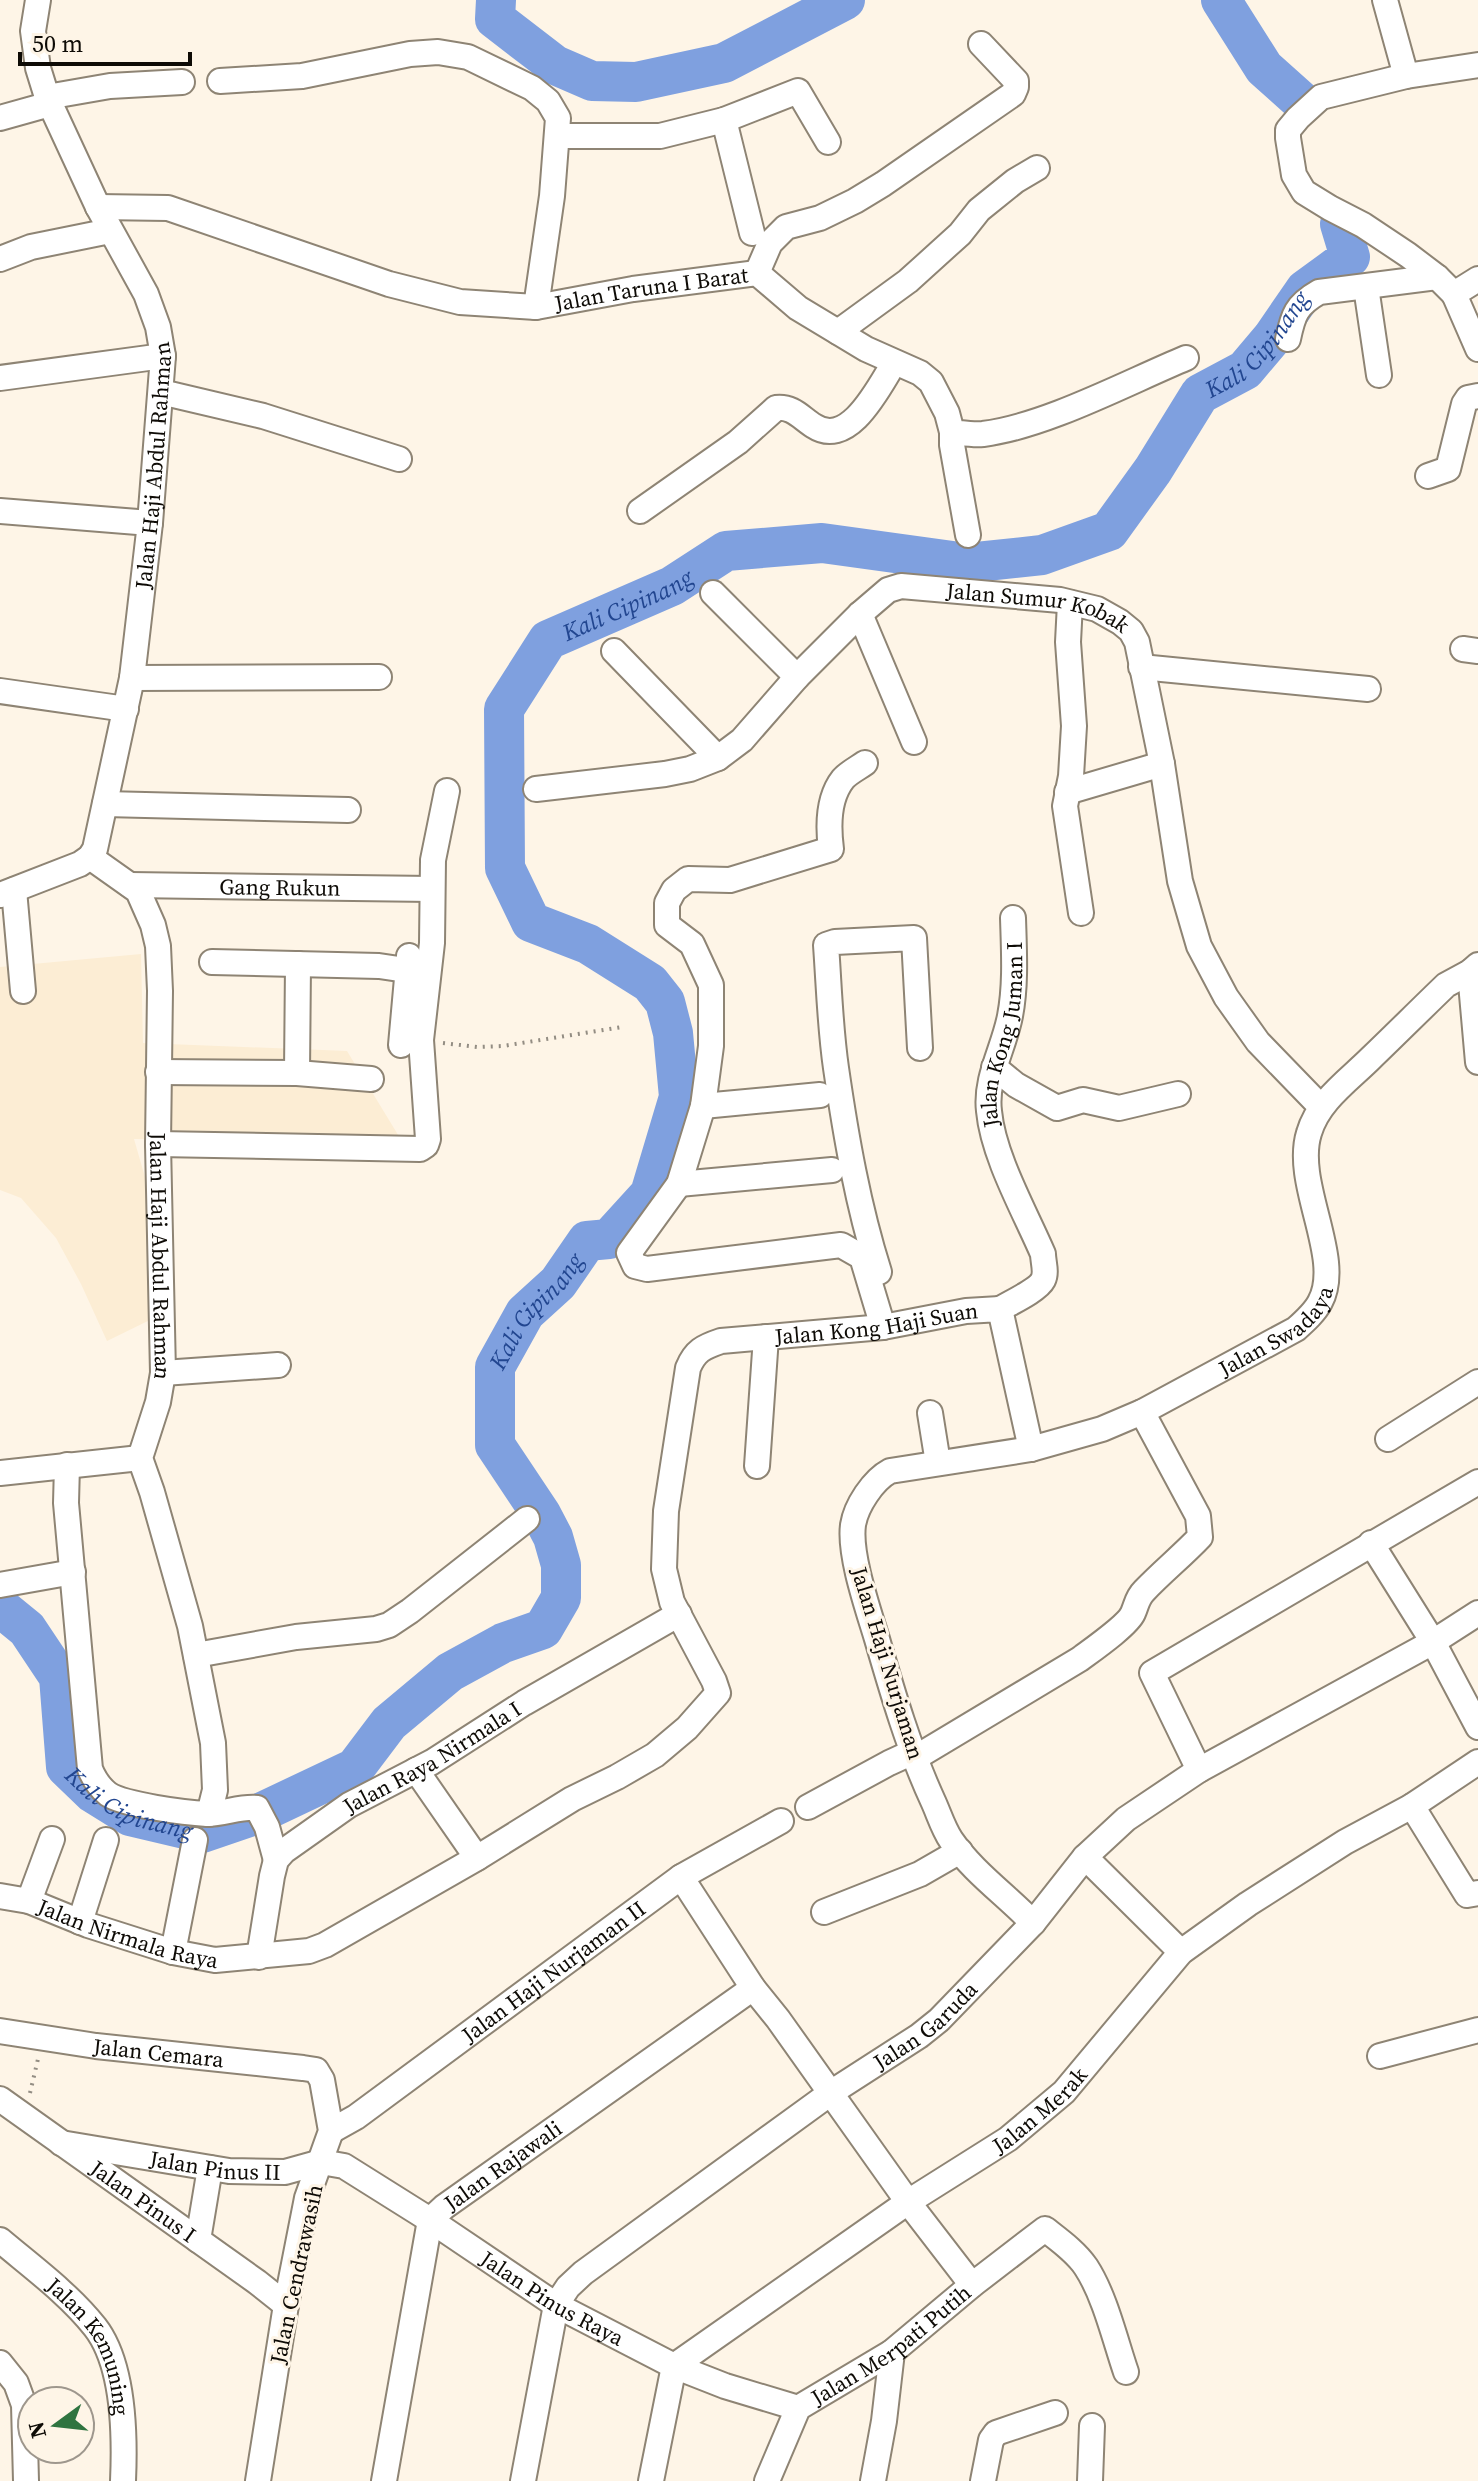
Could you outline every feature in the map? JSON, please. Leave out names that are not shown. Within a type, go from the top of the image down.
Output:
[{"type":"street","name":"Jalan Haji Abdul Rahman","points":[[38,0],[33,31],[38,68],[48,100],[110,231],[146,294],[158,327],[163,356],[150,523],[132,678],[95,849],[90,857],[138,891],[158,946],[163,1373],[158,1402],[140,1458]]},
{"type":"street","points":[[1385,0],[1406,76]]},
{"type":"street","points":[[757,273],[770,243],[786,227],[820,218],[855,201],[1013,94],[1016,81],[981,44]]},
{"type":"street","points":[[220,81],[302,76],[410,54],[453,53],[468,57],[542,95],[558,118],[552,196],[536,307]]},
{"type":"street","points":[[1478,65],[1406,76],[1321,97],[1288,130],[1294,175],[1304,192],[1363,225],[1446,285],[1478,349]]},
{"type":"street","points":[[0,118],[48,100],[110,86],[182,82]]},
{"type":"street","points":[[557,136],[660,136],[724,120],[798,91],[828,142]]},
{"type":"street","points":[[724,120],[752,233]]},
{"type":"street","points":[[838,332],[908,281],[960,234],[979,210],[1037,168]]},
{"type":"street","name":"Jalan Taruna I Barat","points":[[98,207],[168,208],[389,284],[460,302],[536,307],[633,289],[757,273],[798,308],[866,349],[920,373],[931,382],[947,413],[952,432],[968,535]]},
{"type":"street","points":[[0,259],[31,247],[110,231]]},
{"type":"street","points":[[1288,339],[1293,316],[1305,300],[1319,292],[1366,287],[1446,285],[1478,279]]},
{"type":"street","points":[[1366,287],[1379,375]]},
{"type":"street","points":[[0,378],[163,356]]},
{"type":"street","points":[[952,432],[979,434],[1006,430],[1057,413],[1186,358]]},
{"type":"street","points":[[640,511],[738,442],[776,408],[790,409],[827,432],[846,427],[871,400],[894,363]]},
{"type":"street","points":[[161,392],[263,416],[399,459]]},
{"type":"street","points":[[1428,476],[1448,469],[1464,404],[1468,398],[1478,396]]},
{"type":"street","points":[[0,511],[150,523]]},
{"type":"street","name":"Jalan Sumur Kobak","points":[[536,789],[665,774],[690,769],[718,758],[742,740],[797,677],[888,590],[908,586],[1022,596],[1097,609],[1131,631],[1137,642],[1162,764],[1180,881],[1199,946],[1226,997],[1258,1042],[1321,1107]]},
{"type":"street","points":[[713,593],[797,677]]},
{"type":"street","points":[[1070,603],[1068,642],[1074,726],[1072,773],[1065,806],[1081,913]]},
{"type":"street","points":[[860,614],[914,742]]},
{"type":"street","points":[[614,651],[718,758]]},
{"type":"street","points":[[1141,667],[1368,689]]},
{"type":"street","points":[[132,678],[379,677]]},
{"type":"street","points":[[0,691],[126,709]]},
{"type":"street","points":[[865,763],[843,779],[834,799],[828,821],[831,849],[730,880],[688,879],[674,890],[667,903],[667,925],[692,944],[711,985],[711,1046],[703,1106],[679,1184],[629,1253],[635,1266],[647,1269],[841,1245],[862,1257],[889,1325]]},
{"type":"street","points":[[1067,792],[1162,764]]},
{"type":"street","points":[[411,1042],[432,943],[433,860],[447,791]]},
{"type":"street","points":[[105,804],[348,810]]},
{"type":"street","points":[[23,991],[7,892],[80,864],[90,857]]},
{"type":"street","name":"Gang Rukun","points":[[130,885],[432,889]]},
{"type":"street","name":"Jalan Kong Juman I","points":[[1000,1309],[1036,1287],[1042,1282],[1045,1272],[1043,1254],[998,1149],[988,1110],[994,1067],[1004,1041],[1013,995],[1013,918]]},
{"type":"street","points":[[889,1325],[857,1189],[836,1066],[826,945],[914,938],[920,1048]]},
{"type":"street","points":[[158,1144],[420,1149],[428,1139],[421,1065],[411,1042],[408,962],[379,966],[212,962]]},
{"type":"street","points":[[297,1073],[298,964]]},
{"type":"street","points":[[1474,968],[1478,1062]]},
{"type":"street","name":"Jalan Swadaya","points":[[1031,1449],[1102,1429],[1142,1412],[1296,1329],[1307,1320],[1321,1300],[1327,1281],[1305,1167],[1308,1133],[1321,1107],[1446,985],[1474,968]]},
{"type":"street","points":[[994,1067],[1016,1085],[1057,1108],[1083,1100],[1119,1108],[1178,1094]]},
{"type":"street","points":[[158,1072],[297,1073],[371,1079]]},
{"type":"street","points":[[703,1106],[820,1095]]},
{"type":"street","points":[[679,1184],[832,1170]]},
{"type":"street","name":"Jalan Kong Haji Suan","points":[[707,1346],[721,1341],[889,1325],[966,1311],[1000,1309],[1031,1449]]},
{"type":"street","points":[[757,1466],[766,1337]]},
{"type":"street","name":"Jalan Nirmala Raya","points":[[0,1896],[29,1901],[80,1922],[173,1952],[215,1960],[309,1951],[325,1945],[477,1858],[572,1799],[655,1755],[714,1701],[718,1693],[672,1602],[664,1569],[666,1511],[688,1368],[693,1356],[707,1346]]},
{"type":"street","points":[[163,1373],[278,1365]]},
{"type":"street","points":[[1388,1439],[1478,1382]]},
{"type":"street","points":[[808,1807],[889,1763],[914,1755],[1080,1659],[1133,1614],[1142,1592],[1200,1537],[1198,1516],[1142,1412]]},
{"type":"street","points":[[930,1413],[938,1463]]},
{"type":"street","name":"Jalan Haji Nurjaman","points":[[1031,1449],[890,1471],[880,1476],[868,1491],[853,1524],[863,1593],[914,1755],[950,1838],[989,1882],[1033,1923]]},
{"type":"street","points":[[0,1473],[140,1458],[165,1534],[196,1655],[215,1766],[215,1790],[209,1814]]},
{"type":"street","points":[[67,1465],[66,1503],[93,1778],[112,1796],[153,1806],[262,1818],[276,1860],[259,1957]]},
{"type":"street","points":[[1199,1770],[1152,1673],[1478,1482]]},
{"type":"street","points":[[196,1655],[296,1637],[389,1625],[527,1519]]},
{"type":"street","points":[[1371,1543],[1433,1642],[1478,1727]]},
{"type":"street","points":[[0,1585],[73,1572]]},
{"type":"street","name":"Jalan Garuda","points":[[523,2481],[556,2305],[568,2287],[583,2273],[832,2092],[939,2020],[1033,1923],[1085,1857],[1126,1819],[1199,1770],[1433,1642],[1478,1613]]},
{"type":"street","name":"Jalan Raya Nirmala I","points":[[276,1860],[349,1805],[416,1770],[524,1703],[679,1614]]},
{"type":"street","name":"Jalan Merak","points":[[674,2366],[908,2202],[1008,2139],[1064,2092],[1181,1952],[1248,1904],[1333,1850],[1412,1806],[1478,1762]]},
{"type":"street","points":[[416,1770],[477,1858]]},
{"type":"street","points":[[1412,1806],[1467,1895],[1478,1893]]},
{"type":"street","name":"Jalan Haji Nurjaman II","points":[[331,2131],[356,2117],[681,1877],[781,1821]]},
{"type":"street","points":[[29,1901],[52,1839]]},
{"type":"street","points":[[80,1922],[106,1840]]},
{"type":"street","points":[[173,1952],[195,1840]]},
{"type":"street","points":[[824,1912],[920,1874],[960,1851]]},
{"type":"street","points":[[1085,1857],[1181,1952]]},
{"type":"street","points":[[681,1877],[753,1988],[972,2285]]},
{"type":"street","name":"Jalan Rajawali","points":[[384,2481],[430,2220],[753,1988]]},
{"type":"street","points":[[1380,2056],[1478,2030]]},
{"type":"street","name":"Jalan Cemara","points":[[0,2031],[96,2046],[316,2070]]},
{"type":"street","name":"Jalan Cendrawasih","points":[[258,2481],[286,2305],[307,2198],[331,2131],[322,2080],[316,2070]]},
{"type":"street","name":"Jalan Pinus I","points":[[0,2099],[286,2305]]},
{"type":"street","name":"Jalan Pinus II","points":[[61,2143],[229,2171],[285,2172],[321,2162]]},
{"type":"street","points":[[107,2175],[110,2151]]},
{"type":"street","name":"Jalan Pinus Raya","points":[[321,2162],[344,2166],[359,2173],[556,2305],[674,2366],[725,2386],[798,2408]]},
{"type":"street","points":[[198,2240],[210,2168]]},
{"type":"street","name":"Jalan Merpati Putih","points":[[767,2481],[798,2408],[892,2352],[1045,2229],[1087,2268],[1126,2372]]},
{"type":"street","name":"Jalan Kemuning","points":[[0,2240],[71,2301],[96,2328],[107,2348],[119,2388],[123,2481]]},
{"type":"street","points":[[873,2481],[892,2352]]},
{"type":"street","points":[[0,2363],[16,2383],[24,2405],[26,2481]]},
{"type":"street","points":[[651,2481],[674,2366]]},
{"type":"street","points":[[983,2481],[991,2440],[996,2433],[1055,2413]]},
{"type":"street","points":[[1090,2481],[1092,2426]]},
{"type":"path","points":[[411,1042],[503,1046],[622,1027]]},
{"type":"path","points":[[25,2116],[43,2037]]},
{"type":"shaded area","points":[[141,954],[143,1043],[347,1051],[403,1143],[134,1139],[155,1212],[152,1319],[107,1341],[56,1238],[21,1198],[0,1190],[0,967]]},
{"type":"waterway","name":"Kali Cipinang","points":[[496,0],[495,19],[555,65],[592,81],[636,82],[724,63],[845,0]]},
{"type":"waterway","name":"Kali Cipinang","points":[[1221,0],[1264,68],[1302,102]]},
{"type":"waterway","name":"Kali Cipinang","points":[[0,1607],[27,1629],[59,1677],[66,1767],[93,1793],[130,1816],[202,1833],[258,1814],[355,1768],[389,1723],[450,1672],[503,1643],[543,1629],[561,1598],[561,1565],[553,1537],[541,1514],[495,1445],[495,1367],[525,1313],[558,1283],[587,1241],[609,1239],[650,1194],[679,1097],[673,1033],[665,1002],[650,983],[588,944],[531,922],[505,868],[504,709],[548,640],[672,586],[726,551],[822,543],[967,563],[1042,555],[1109,531],[1153,470],[1200,394],[1245,370],[1305,290],[1350,257],[1340,224]]}]
